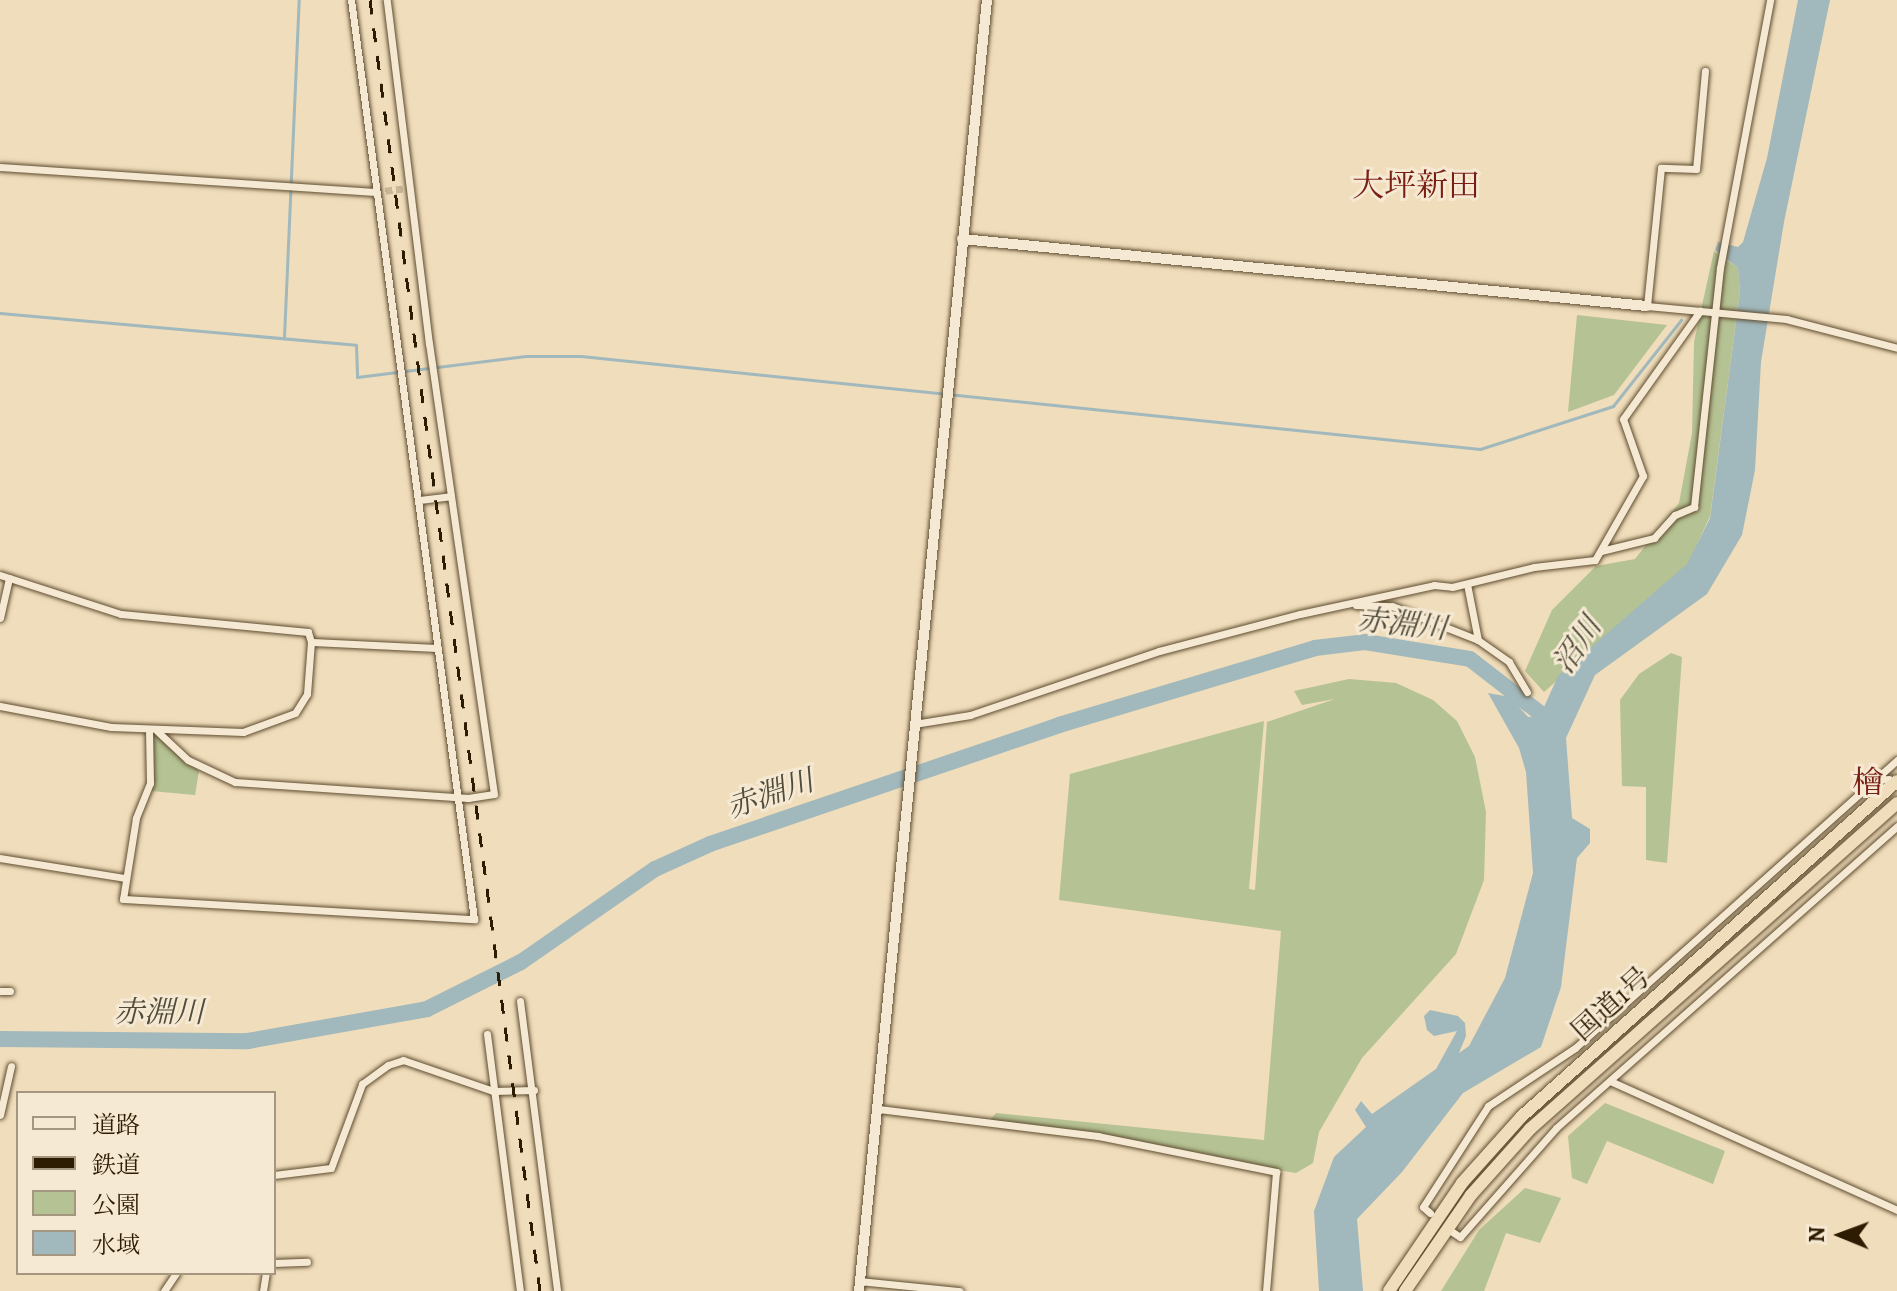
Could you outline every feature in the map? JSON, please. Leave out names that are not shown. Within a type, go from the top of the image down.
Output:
[{"type":"highway","name":"国道1号","points":[[1389,1291],[1462,1183],[1521,1117],[1893,780]]},
{"type":"highway","name":"国道1号","points":[[1408,1286],[1471,1195],[1530,1129],[1897,803]]},
{"type":"street","points":[[153,730],[150,783],[136,818],[123,899],[474,919],[460,795],[351,0]]},
{"type":"street","points":[[0,706],[77,723],[149,726],[188,760],[235,782],[460,795],[494,794],[451,496],[387,0]]},
{"type":"street","points":[[959,1291],[860,1286],[987,0]]},
{"type":"street","points":[[1601,551],[1654,538],[1675,515],[1694,507],[1720,268],[1770,0]]},
{"type":"street","points":[[1647,306],[1661,168],[1696,169],[1705,71]]},
{"type":"street","points":[[0,167],[375,192]]},
{"type":"street","points":[[962,239],[1786,319],[1897,348]]},
{"type":"street","points":[[914,729],[970,715],[1159,651],[1338,605],[1434,585],[1467,584],[1534,567],[1595,560],[1643,476],[1623,419],[1700,311]]},
{"type":"street","points":[[419,500],[451,496]]},
{"type":"street","points":[[0,575],[121,614],[308,632],[311,642],[307,694],[295,713],[243,732],[153,730]]},
{"type":"street","points":[[0,618],[9,578]]},
{"type":"street","points":[[1467,584],[1478,640]]},
{"type":"street","points":[[1338,605],[1392,606],[1478,640],[1509,662],[1527,692]]},
{"type":"street","points":[[311,642],[438,648]]},
{"type":"street","points":[[1430,1213],[1423,1207],[1488,1106],[1554,1065],[1897,760]]},
{"type":"street","points":[[1875,780],[1893,780]]},
{"type":"street","points":[[1451,1231],[1460,1237],[1527,1157],[1897,826]]},
{"type":"street","points":[[0,858],[125,878]]},
{"type":"street","points":[[1751,890],[1761,893]]},
{"type":"street","points":[[1793,903],[1808,907]]},
{"type":"street","points":[[0,991],[10,991]]},
{"type":"street","points":[[520,1001],[534,1090],[557,1291]]},
{"type":"street","points":[[487,1034],[520,1291]]},
{"type":"street","points":[[276,1175],[331,1168],[362,1084],[388,1065],[403,1060],[493,1091],[534,1090]]},
{"type":"street","points":[[0,1115],[11,1066]]},
{"type":"street","points":[[1610,1081],[1897,1210]]},
{"type":"street","points":[[878,1109],[1098,1136],[1276,1172],[1266,1291]]},
{"type":"street","points":[[276,1263],[307,1262]]},
{"type":"green space","points":[[1714,251],[1738,268],[1740,292],[1710,516],[1688,564],[1544,692],[1525,671],[1552,610],[1596,566],[1635,559],[1679,503],[1692,433],[1694,342]]},
{"type":"green space","points":[[1577,315],[1667,325],[1614,395],[1568,412]]},
{"type":"green space","points":[[1671,653],[1682,657],[1667,863],[1646,860],[1646,787],[1622,786],[1620,700],[1639,674]]},
{"type":"green space","points":[[1349,679],[1396,683],[1433,700],[1457,721],[1475,757],[1486,812],[1484,880],[1456,954],[1362,1058],[1319,1132],[1313,1163],[1296,1173],[988,1122],[996,1113],[1264,1140],[1281,931],[1059,900],[1070,774],[1264,721],[1249,889],[1255,890],[1267,722],[1335,699],[1302,705],[1294,691]]},
{"type":"green space","points":[[149,730],[157,731],[199,771],[195,795],[151,791]]},
{"type":"green space","points":[[1605,1103],[1725,1151],[1713,1184],[1607,1141],[1587,1184],[1572,1178],[1568,1136]]},
{"type":"green space","points":[[1525,1188],[1561,1198],[1540,1243],[1506,1233],[1484,1291],[1441,1291],[1479,1230]]},
{"type":"water","points":[[1798,0],[1830,0],[1784,222],[1761,362],[1755,470],[1742,535],[1707,594],[1595,675],[1566,738],[1572,818],[1590,829],[1590,843],[1577,858],[1561,987],[1541,1047],[1463,1093],[1402,1172],[1357,1219],[1363,1291],[1319,1291],[1314,1211],[1334,1157],[1366,1127],[1355,1110],[1361,1101],[1372,1114],[1436,1069],[1457,1031],[1434,1036],[1427,1030],[1424,1016],[1430,1010],[1458,1016],[1465,1023],[1466,1036],[1459,1053],[1469,1046],[1505,978],[1533,873],[1526,772],[1519,748],[1488,693],[1510,697],[1528,717],[1540,716],[1558,676],[1687,564],[1710,518],[1740,292],[1738,268],[1715,250],[1718,242],[1738,247],[1743,242],[1767,158]]},
{"type":"waterway","points":[[284,337],[299,0]]},
{"type":"waterway","points":[[0,313],[356,345],[357,377],[526,356],[581,356],[1480,449],[1613,406],[1681,320]]},
{"type":"waterway","name":"赤淵川","points":[[0,1039],[248,1041],[427,1009],[521,962],[655,869],[710,844],[1059,725],[1315,648],[1365,642],[1470,659],[1558,727]]},
{"type":"tunnel","points":[[375,192],[408,188]]},
{"type":"tunnel","points":[[1761,893],[1789,901]]},
{"type":"railway","points":[[370,0],[540,1291]]},
{"type":"district","name":"大坪新田","points":[[1416,185]]},
{"type":"district","name":"檜","points":[[1868,782]]},
{"type":"water label","name":"沼川","points":[[1577,645]]}]
